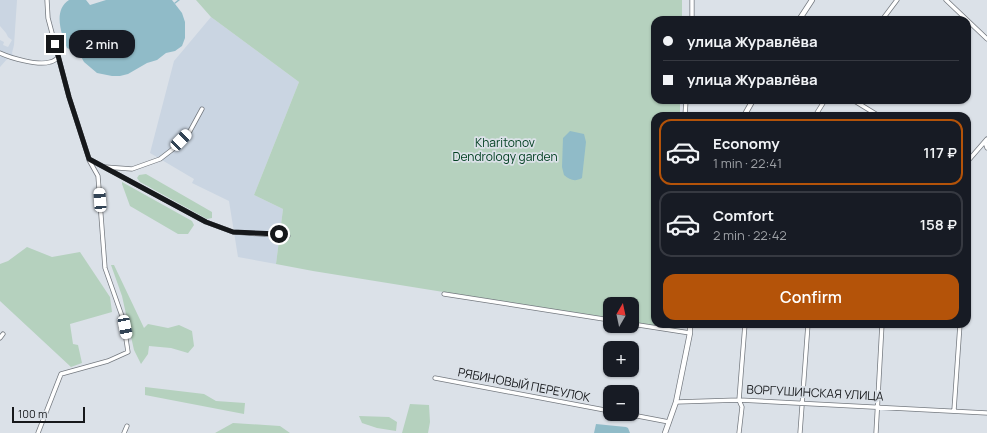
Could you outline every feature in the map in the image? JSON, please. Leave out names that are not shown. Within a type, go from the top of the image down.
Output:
[{"type":"street","points":[[38,433],[61,374],[108,361],[128,352],[123,319],[105,268],[98,176],[89,159],[69,97],[48,18],[47,0]]},
{"type":"street","points":[[692,0],[692,16]]},
{"type":"street","points":[[802,16],[812,0]]},
{"type":"street","points":[[885,16],[897,0]]},
{"type":"street","points":[[946,0],[963,16]]},
{"type":"street","points":[[950,4],[954,0]]},
{"type":"street","points":[[971,24],[987,39]]},
{"type":"street","points":[[0,53],[10,58],[30,62],[49,63],[58,58]]},
{"type":"street","points":[[860,104],[872,112]]},
{"type":"street","points":[[102,166],[132,169],[160,159],[173,149],[190,131],[202,109]]},
{"type":"street","points":[[986,141],[987,148]]},
{"type":"street","points":[[971,158],[986,141]]},
{"type":"street","points":[[89,159],[206,222],[233,232],[279,234],[288,236]]},
{"type":"street","points":[[444,294],[603,319]]},
{"type":"street","points":[[639,325],[651,327]]},
{"type":"street","points":[[658,328],[690,333]]},
{"type":"street","points":[[665,433],[676,402],[690,328]]},
{"type":"street","points":[[739,433],[742,407],[739,400],[745,328]]},
{"type":"street","points":[[800,433],[808,328]]},
{"type":"street","points":[[876,433],[882,328]]},
{"type":"street","points":[[954,410],[960,328]]},
{"type":"street","name":"РЯБИНОВЫЙ ПЕРЕУЛОК","points":[[435,378],[603,410]]},
{"type":"street","name":"ВОРГУШИНСКАЯ УЛИЦА","points":[[676,402],[739,400],[802,402],[987,413]]},
{"type":"street","points":[[639,416],[669,422]]},
{"type":"street","points":[[124,433],[127,426]]},
{"type":"shaded area","points":[[0,0],[17,0],[14,45],[12,53],[15,61],[8,58],[0,67],[0,40],[4,42],[3,45],[8,47],[12,40],[0,26]]},
{"type":"shaded area","points":[[211,17],[299,82],[254,195],[283,209],[276,264],[238,257],[229,201],[192,183],[194,179],[150,153],[174,61]]},
{"type":"green space","name":"Kharitonov Dendrology garden","points":[[196,0],[682,0],[682,16],[651,16],[651,104],[680,104],[680,112],[651,112],[651,326],[639,324],[639,297],[603,297],[603,318],[276,264],[283,209],[254,195],[299,82],[211,17]]},
{"type":"green space","points":[[146,174],[212,212],[212,218],[207,219],[140,182],[137,178],[139,175]]},
{"type":"green space","points":[[122,182],[192,221],[194,225],[188,234],[178,234],[130,206]]},
{"type":"green space","points":[[27,247],[52,257],[80,252],[110,297],[112,312],[70,324],[73,344],[78,345],[82,363],[71,367],[0,301],[0,264],[8,261]]},
{"type":"green space","points":[[111,265],[114,265],[144,328],[148,324],[168,328],[179,325],[192,331],[194,346],[188,353],[171,348],[149,346],[148,354],[141,364],[134,350],[122,296]]},
{"type":"green space","name":"Kharitonov Dendrology garden","points":[[663,328],[675,328],[675,330]]},
{"type":"green space","points":[[145,387],[204,394],[216,401],[245,403],[244,414],[145,395]]},
{"type":"green space","points":[[410,404],[429,405],[430,422],[428,433],[402,433]]},
{"type":"green space","points":[[359,416],[389,417],[397,422],[396,431],[377,428],[362,423]]},
{"type":"green space","points":[[233,423],[280,426],[290,433],[215,433]]},
{"type":"water","points":[[69,0],[86,0],[90,5],[106,0],[172,0],[182,13],[185,22],[185,38],[182,46],[175,51],[166,53],[157,60],[147,63],[128,74],[112,76],[97,73],[84,62],[79,53],[67,48],[61,29],[60,16],[64,4]]},
{"type":"water","points":[[570,131],[584,134],[586,142],[582,178],[577,180],[570,179],[564,175],[562,167],[563,138]]},
{"type":"water","points":[[596,424],[626,427],[630,433],[594,433]]},
{"type":"waterway","points":[[175,3],[179,0]]},
{"type":"route","points":[[55,44],[69,97],[89,159],[206,222],[233,232],[279,234]]}]
